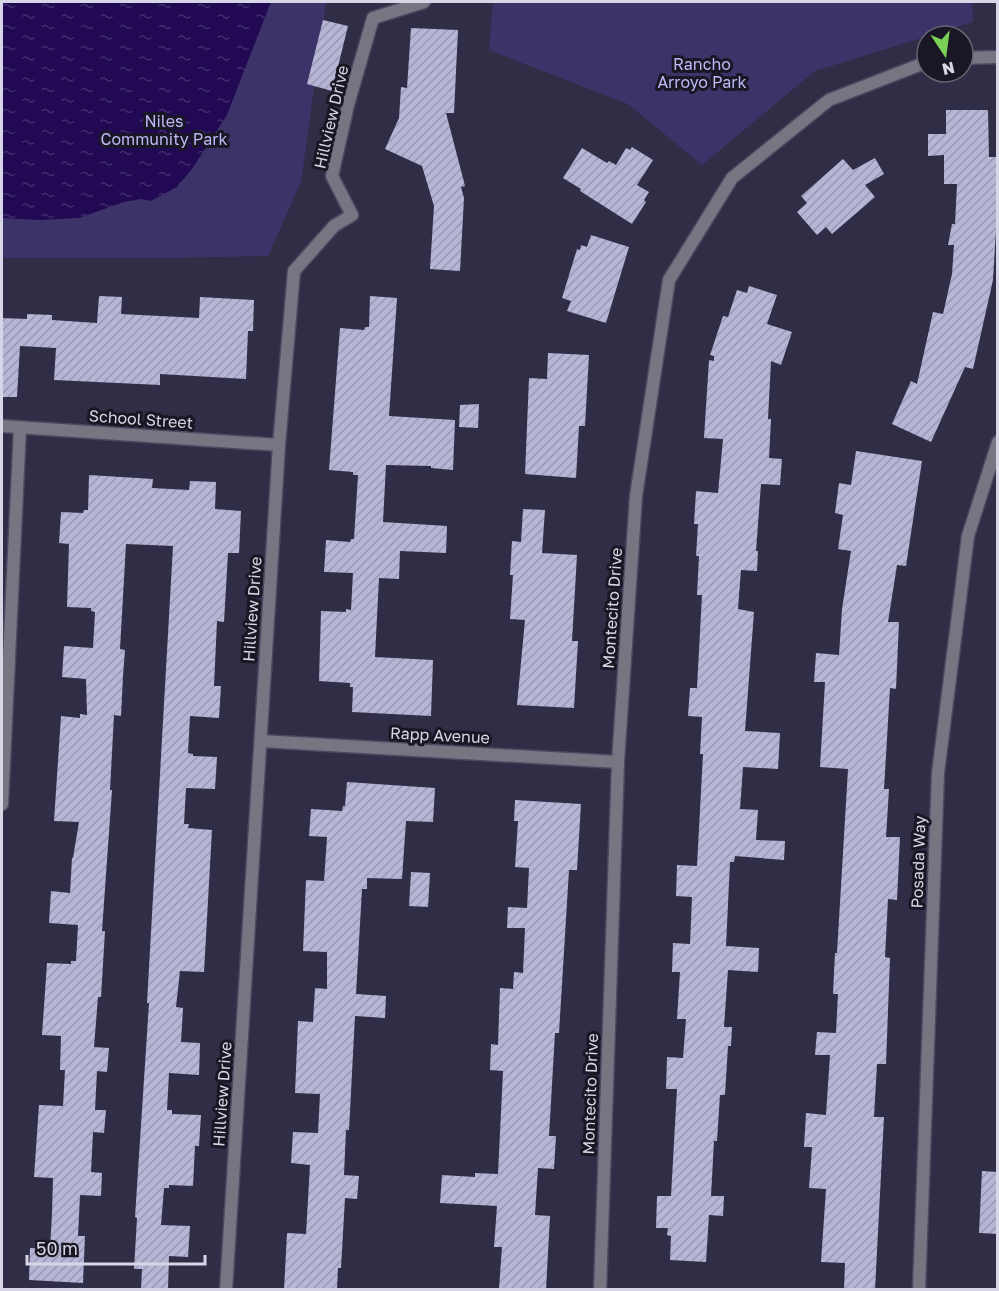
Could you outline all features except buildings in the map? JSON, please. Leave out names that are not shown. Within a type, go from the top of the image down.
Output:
[{"type":"street","name":"Hillview Drive","points":[[226,1290],[279,445],[294,271],[334,226],[352,215],[332,176],[348,105],[373,18],[424,2]]},
{"type":"street","points":[[975,58],[998,57]]},
{"type":"street","name":"Montecito Drive","points":[[600,1290],[618,762],[636,496],[669,280],[732,178],[829,100],[915,67]]},
{"type":"street","name":"School Street","points":[[2,426],[279,445]]},
{"type":"street","points":[[2,804],[20,428]]},
{"type":"street","name":"Posada Way","points":[[919,1290],[938,773],[968,536],[998,442]]},
{"type":"street","name":"Rapp Avenue","points":[[261,741],[618,762]]},
{"type":"green space","name":"Niles Community Park","points":[[2,2],[326,2],[301,182],[268,256],[2,258]]},
{"type":"green space","name":"Rancho Arroyo Park","points":[[493,2],[972,2],[973,22],[915,24],[915,40],[815,71],[702,165],[628,104],[489,50]]},
{"type":"water","name":"Niles Community Park","points":[[2,2],[271,2],[227,115],[192,169],[177,187],[151,201],[141,199],[124,202],[79,218],[39,220],[2,218]]}]
